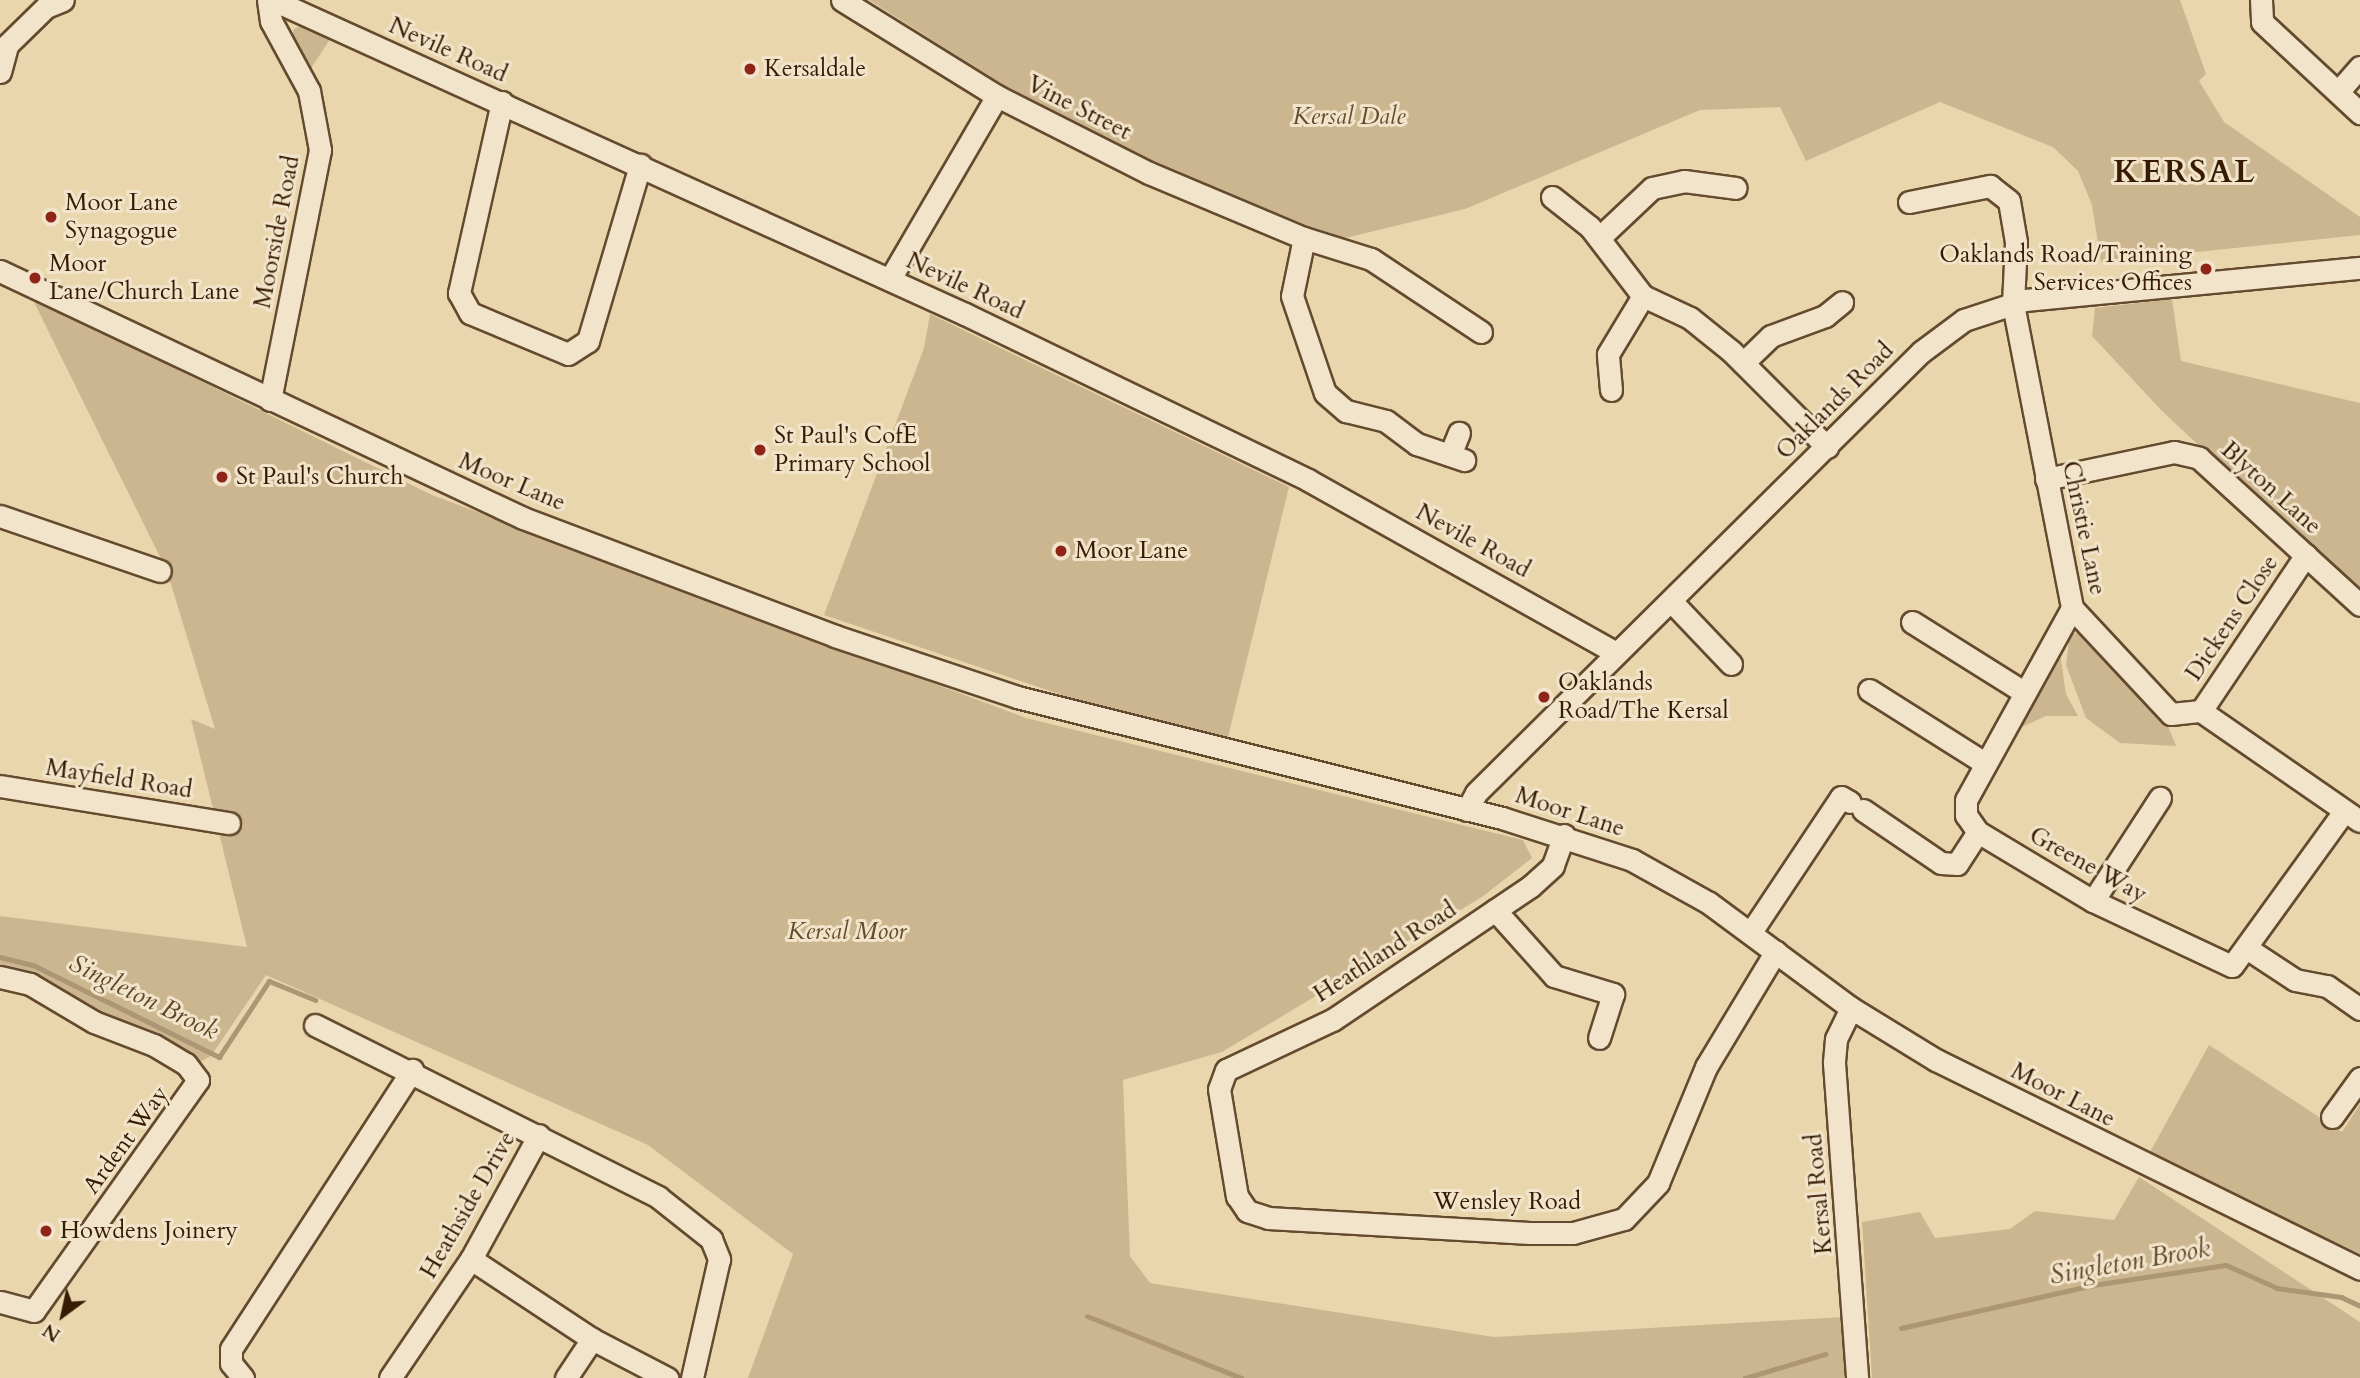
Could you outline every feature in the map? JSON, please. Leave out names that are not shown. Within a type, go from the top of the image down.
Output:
[{"type":"street","points":[[0,72],[8,46],[63,0]]},
{"type":"street","name":"Nevile Road","points":[[270,0],[502,102],[890,279],[1308,480],[1616,653]]},
{"type":"street","name":"Moorside Road","points":[[270,0],[271,22],[309,91],[320,150],[270,400]]},
{"type":"street","name":"Vine Street","points":[[842,0],[997,96],[1149,173],[1304,238],[1371,259],[1475,319]]},
{"type":"street","points":[[2261,0],[2262,22],[2360,113]]},
{"type":"street","points":[[2338,92],[2360,67]]},
{"type":"street","points":[[890,279],[997,96]]},
{"type":"street","points":[[502,102],[459,293],[470,313],[568,354],[587,341],[640,165]]},
{"type":"street","points":[[1599,238],[1652,188],[1684,181],[1737,188]]},
{"type":"street","name":"Christie Lane","points":[[1909,202],[1936,187],[1990,186],[2009,201],[2016,242],[2013,304],[2072,608],[2171,713],[2201,710]]},
{"type":"street","points":[[1552,197],[1599,238],[1643,296],[1690,318],[1743,363],[1826,447]]},
{"type":"street","points":[[1304,238],[1292,296],[1325,393],[1346,411],[1386,421],[1417,444],[1457,458],[1459,433]]},
{"type":"street","name":"Oaklands Road","points":[[1467,810],[1476,793],[1941,335],[1976,314],[2013,304],[2360,268]]},
{"type":"street","name":"Moor Lane","points":[[0,271],[523,518],[957,678],[1564,835],[1632,860],[1751,932],[1851,1009],[1936,1060],[2360,1269]]},
{"type":"street","points":[[1611,390],[1608,354],[1643,296]]},
{"type":"street","points":[[1743,363],[1771,336],[1825,316],[1842,302]]},
{"type":"street","name":"Blyton Lane","points":[[2046,479],[2174,452],[2199,458],[2360,606]]},
{"type":"street","points":[[0,516],[160,571]]},
{"type":"street","name":"Dickens Close","points":[[2201,710],[2306,555]]},
{"type":"street","points":[[1671,601],[1731,664]]},
{"type":"street","points":[[1751,932],[1851,803],[1941,863],[1957,864],[1978,832],[1965,808],[1986,764],[2072,608]]},
{"type":"street","points":[[1912,622],[2025,693]]},
{"type":"street","points":[[1870,690],[1986,764]]},
{"type":"street","points":[[2201,710],[2352,816]]},
{"type":"street","name":"Mayfield Road","points":[[0,786],[229,824]]},
{"type":"street","points":[[2093,901],[2162,799]]},
{"type":"street","name":"Greene Way","points":[[1978,832],[2093,901],[2220,964],[2238,963],[2352,816]]},
{"type":"street","name":"Heathland Road","points":[[1219,1089],[1226,1070],[1332,1020],[1495,910],[1553,866],[1564,835]]},
{"type":"street","points":[[1495,910],[1554,976],[1613,994],[1599,1038]]},
{"type":"street","points":[[2248,949],[2295,980],[2327,986],[2360,1009]]},
{"type":"street","name":"Wensley Road","points":[[1219,1089],[1237,1196],[1257,1216],[1518,1233],[1607,1226],[1636,1210],[1658,1183],[1706,1067],[1776,951]]},
{"type":"street","name":"Ardent Way","points":[[0,977],[30,984],[94,1022],[154,1045],[186,1064],[198,1080],[34,1311],[0,1302]]},
{"type":"street","name":"Kersal Road","points":[[1851,1009],[1836,1039],[1834,1063],[1857,1378]]},
{"type":"street","points":[[315,1025],[412,1070],[539,1135]]},
{"type":"street","points":[[243,1378],[231,1363],[231,1349],[412,1070]]},
{"type":"street","points":[[2332,1117],[2360,1078]]},
{"type":"street","name":"Heathside Drive","points":[[390,1378],[471,1259],[539,1135],[658,1197],[711,1239],[719,1259],[692,1378]]},
{"type":"street","points":[[471,1259],[592,1339],[667,1378]]},
{"type":"street","points":[[566,1378],[592,1339]]},
{"type":"green space","name":"Kersal Dale","points":[[869,0],[2180,0],[2206,74],[2199,81],[2224,122],[2360,217],[2360,235],[2101,262],[2092,205],[2078,171],[2053,147],[1940,102],[1806,161],[1780,107],[1700,110],[1465,209],[1341,239],[1155,164],[1002,84]]},
{"type":"green space","points":[[305,24],[333,35],[309,71],[291,40],[294,29]]},
{"type":"green space","name":"Kersal Moor","points":[[32,298],[432,495],[1026,718],[1523,840],[1532,858],[1482,897],[1222,1052],[1123,1080],[1130,1256],[1150,1283],[1494,1337],[1843,1317],[1846,1378],[748,1378],[793,1254],[648,1145],[266,975],[211,1056],[194,1065],[0,969],[0,916],[247,947],[191,719],[215,729],[167,571]]},
{"type":"green space","points":[[2172,299],[2181,361],[2360,403],[2360,596],[2162,411],[2092,336],[2095,308]]},
{"type":"green space","name":"Moor Lane","points":[[930,314],[1289,487],[1228,737],[1068,697],[824,615],[924,348]]},
{"type":"green space","points":[[2077,633],[2163,714],[2176,746],[2120,743],[2086,718],[2066,665],[2070,634]]},
{"type":"green space","points":[[2060,653],[2066,694],[2078,716],[2046,716],[2020,728]]},
{"type":"green space","points":[[2209,1045],[2342,1132],[2360,1104],[2360,1254],[2149,1154]]},
{"type":"green space","points":[[2139,1177],[2360,1322],[2360,1378],[1872,1378],[1862,1222],[1920,1212],[1935,1238],[2010,1229],[2035,1211],[2114,1220]]},
{"type":"waterway","name":"Singleton Brook","points":[[0,957],[33,965],[219,1057],[269,981],[315,1000]]},
{"type":"waterway","name":"Singleton Brook","points":[[1901,1328],[2093,1285],[2226,1265],[2277,1288],[2341,1297],[2360,1306]]},
{"type":"waterway","name":"Singleton Brook","points":[[1087,1316],[1241,1378]]},
{"type":"waterway","name":"Singleton Brook","points":[[1745,1378],[1825,1354]]},
{"type":"place","name":"Kersaldale","points":[[750,69]]},
{"type":"place","name":"Moor Lane Synagogue","points":[[51,217]]},
{"type":"place","name":"Oaklands Road/Training Services Offices","points":[[2206,269]]},
{"type":"place","name":"Moor Lane/Church Lane","points":[[35,278]]},
{"type":"place","name":"St Paul's CofE Primary School","points":[[760,450]]},
{"type":"place","name":"St Paul's Church","points":[[222,477]]},
{"type":"place","name":"Moor Lane","points":[[1061,551]]},
{"type":"place","name":"Oaklands Road/The Kersal","points":[[1544,697]]},
{"type":"place","name":"Howdens Joinery","points":[[46,1231]]},
{"type":"district","name":"KERSAL","points":[[2185,172]]}]
